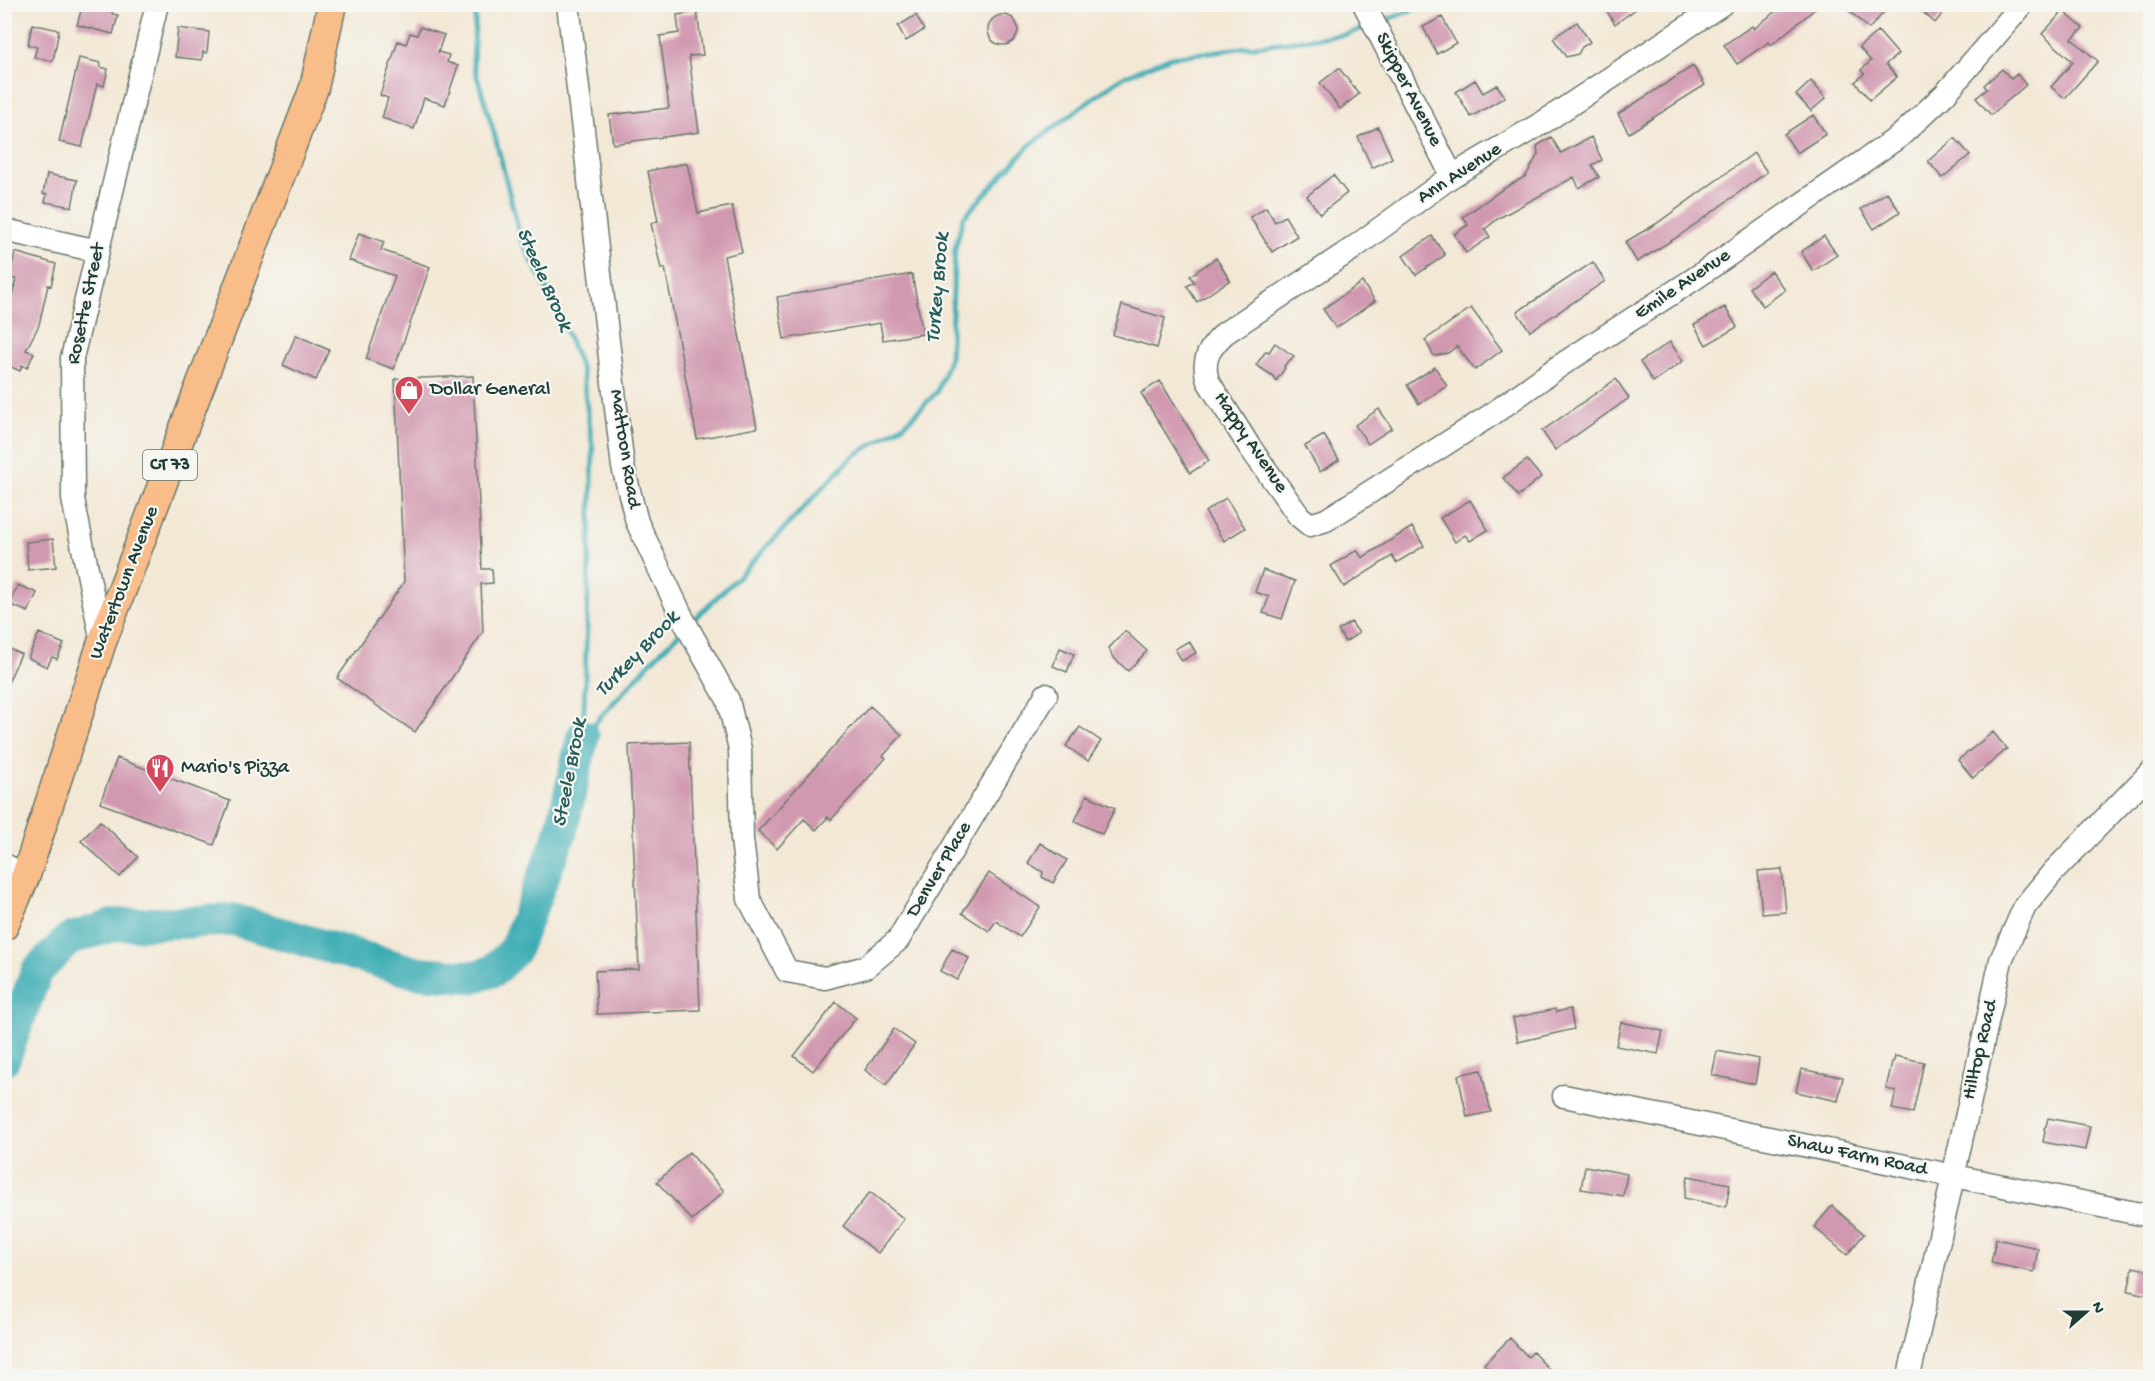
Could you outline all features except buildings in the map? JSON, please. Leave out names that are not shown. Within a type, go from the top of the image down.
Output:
[{"type":"main road","name":"Watertown Avenue","points":[[4,926],[15,870],[314,88],[332,4]]},
{"type":"street","name":"Rosette Street","points":[[102,642],[73,499],[72,358],[157,4]]},
{"type":"street","name":"Mattoon Road","points":[[568,4],[623,467],[637,522],[688,628],[728,700],[741,749],[742,839],[749,898],[787,971]]},
{"type":"street","name":"Ann Avenue","points":[[1207,355],[1214,344],[1226,333],[1352,249],[1452,176],[1547,120],[1722,4]]},
{"type":"street","name":"Emile Avenue","points":[[1310,525],[1326,520],[1491,415],[1558,367],[1694,279],[1900,136],[1944,95],[2024,4]]},
{"type":"street","name":"Skipper Avenue","points":[[1367,11],[1452,176]]},
{"type":"street","points":[[4,230],[98,251]]},
{"type":"street","name":"Happy Avenue","points":[[1207,355],[1204,369],[1208,381],[1299,516],[1310,525]]},
{"type":"street","name":"Denver Place","points":[[787,971],[825,978],[866,967],[898,940],[1046,695]]},
{"type":"street","name":"Hilltop Road","points":[[1910,1377],[2001,960],[2025,906],[2053,872],[2151,773]]},
{"type":"street","name":"Shaw Farm Road","points":[[1564,1096],[2151,1216]]},
{"type":"waterway","name":"Steele Brook","points":[[476,4],[473,63],[495,136],[521,240],[557,308],[582,371],[593,450],[583,736]]},
{"type":"waterway","name":"Turkey Brook","points":[[1378,23],[1427,4]]},
{"type":"waterway","name":"Turkey Brook","points":[[691,622],[739,576],[852,457],[905,424],[937,392],[950,357],[955,249],[963,218],[1030,145],[1121,78],[1171,57],[1348,34],[1370,26]]},
{"type":"waterway","name":"Turkey Brook","points":[[583,736],[682,631]]},
{"type":"waterway","name":"Steele Brook","points":[[4,1059],[37,971],[69,939],[115,925],[235,920],[414,972],[473,977],[493,971],[514,951],[561,832],[583,736]]},
{"type":"place","name":"Dollar General","points":[[409,416]]},
{"type":"place","name":"Mario's Pizza","points":[[160,794]]}]
